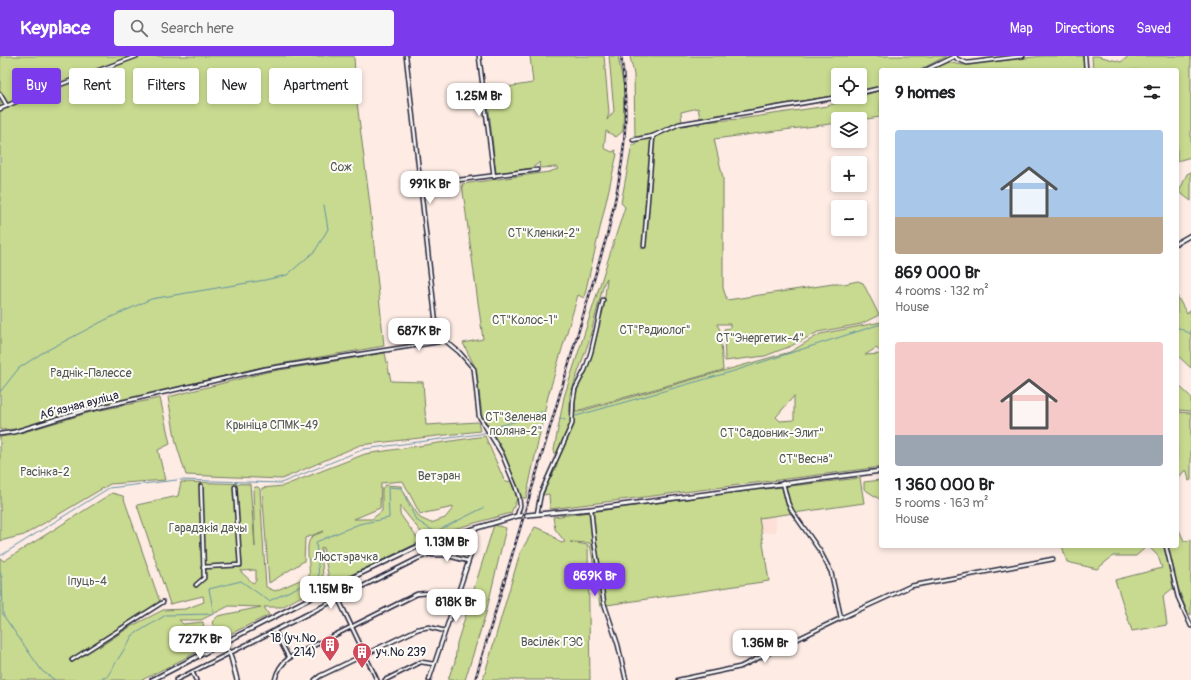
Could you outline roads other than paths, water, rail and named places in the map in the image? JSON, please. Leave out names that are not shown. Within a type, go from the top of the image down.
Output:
[{"type":"street","points":[[0,109],[137,56]]},
{"type":"street","points":[[406,56],[436,324],[442,338],[459,352],[474,369],[479,416],[502,454],[516,488],[520,506],[517,516]]},
{"type":"street","points":[[479,56],[494,177]]},
{"type":"street","points":[[930,68],[955,56],[957,59],[967,63],[1023,56]]},
{"type":"street","points":[[1085,56],[1086,68]]},
{"type":"street","points":[[867,91],[879,88]]},
{"type":"street","points":[[0,94],[7,106]]},
{"type":"street","points":[[633,140],[653,136],[679,124],[831,98]]},
{"type":"street","points":[[644,246],[653,136]]},
{"type":"street","points":[[420,185],[494,177],[537,170]]},
{"type":"street","points":[[1179,242],[1191,235]]},
{"type":"street","points":[[537,514],[541,493],[572,424],[575,389],[591,352],[603,300]]},
{"type":"street","name":"Абʼязная вуліца","points":[[0,434],[14,432],[82,411],[162,394],[265,369],[438,342],[442,338]]},
{"type":"street","points":[[152,680],[330,588],[423,544],[517,516],[591,509],[879,471]]},
{"type":"street","points":[[783,483],[788,503],[792,511],[820,551],[831,572],[841,618]]},
{"type":"street","points":[[196,584],[204,578],[201,486]]},
{"type":"street","points":[[204,566],[240,565],[235,488]]},
{"type":"street","points":[[591,509],[594,540],[604,603],[618,645],[626,680]]},
{"type":"street","points":[[429,680],[471,553],[466,531]]},
{"type":"street","points":[[176,680],[338,598],[427,556],[441,550],[469,544]]},
{"type":"street","points":[[1166,548],[1178,597],[1191,626]]},
{"type":"street","points":[[427,556],[445,555],[468,561]]},
{"type":"street","points":[[678,680],[740,667],[911,586],[1053,560]]},
{"type":"street","points":[[275,680],[280,666],[289,658],[417,594],[428,593],[455,601]]},
{"type":"street","points":[[338,598],[377,680]]},
{"type":"street","points":[[72,660],[163,602]]},
{"type":"street","points":[[315,680],[320,676],[418,629],[429,627],[445,632]]},
{"type":"street","points":[[275,631],[289,658]]},
{"type":"street","points":[[225,642],[237,680]]},
{"type":"street","points":[[385,680],[421,662],[434,664]]},
{"type":"street","points":[[192,672],[196,680]]},
{"type":"waterway","points":[[0,392],[19,368],[42,353],[105,320],[151,299],[287,275],[315,251],[328,229],[324,205]]},
{"type":"waterway","points":[[576,416],[734,371],[879,325]]},
{"type":"waterway","points":[[1179,328],[1191,334]]},
{"type":"waterway","points":[[180,480],[281,483],[364,449],[480,434],[490,431],[495,427],[532,417],[534,413],[542,412],[548,415]]},
{"type":"waterway","points":[[559,418],[565,420]]},
{"type":"waterway","points":[[0,556],[109,488],[177,480]]},
{"type":"waterway","points":[[96,680],[107,677],[133,635],[166,615],[214,614],[209,589],[241,581],[269,601],[319,577],[316,542],[359,524],[389,518],[388,487],[401,488],[416,520],[435,532],[483,508]]},
{"type":"waterway","points":[[0,572],[2,578],[3,615],[42,671],[55,680]]},
{"type":"railway","points":[[475,680],[608,232],[618,187],[624,145],[625,102],[621,56]]},
{"type":"place","name":"18 (уч.№ 214)","points":[[330,662]]},
{"type":"place","name":"уч.№ 239","points":[[362,669]]},
{"type":"park label","name":"Сож","points":[[341,167]]},
{"type":"park label","name":"СТ\"Кленки-2\"","points":[[544,233]]},
{"type":"park label","name":"СТ\"Колос-1\"","points":[[525,320]]},
{"type":"park label","name":"СТ\"Радиолог\"","points":[[655,330]]},
{"type":"park label","name":"СТ\"Энергетик-4\"","points":[[760,338]]},
{"type":"park label","name":"Раднік-Палессе","points":[[91,373]]},
{"type":"park label","name":"СТ\"Зеленая поляна-2\"","points":[[516,424]]},
{"type":"park label","name":"Крыніца СПМК-49","points":[[272,425]]},
{"type":"park label","name":"СТ\"Садовник-Элит\"","points":[[772,433]]},
{"type":"park label","name":"СТ\"Весна\"","points":[[806,459]]},
{"type":"park label","name":"Расінка-2","points":[[45,472]]},
{"type":"park label","name":"Ветэран","points":[[439,476]]},
{"type":"park label","name":"Гарадзкія дачы","points":[[208,528]]},
{"type":"park label","name":"Люстэрачка","points":[[346,557]]},
{"type":"park label","name":"Іпуць-4","points":[[87,581]]},
{"type":"park label","name":"Васілёк ГЭС","points":[[552,642]]}]
